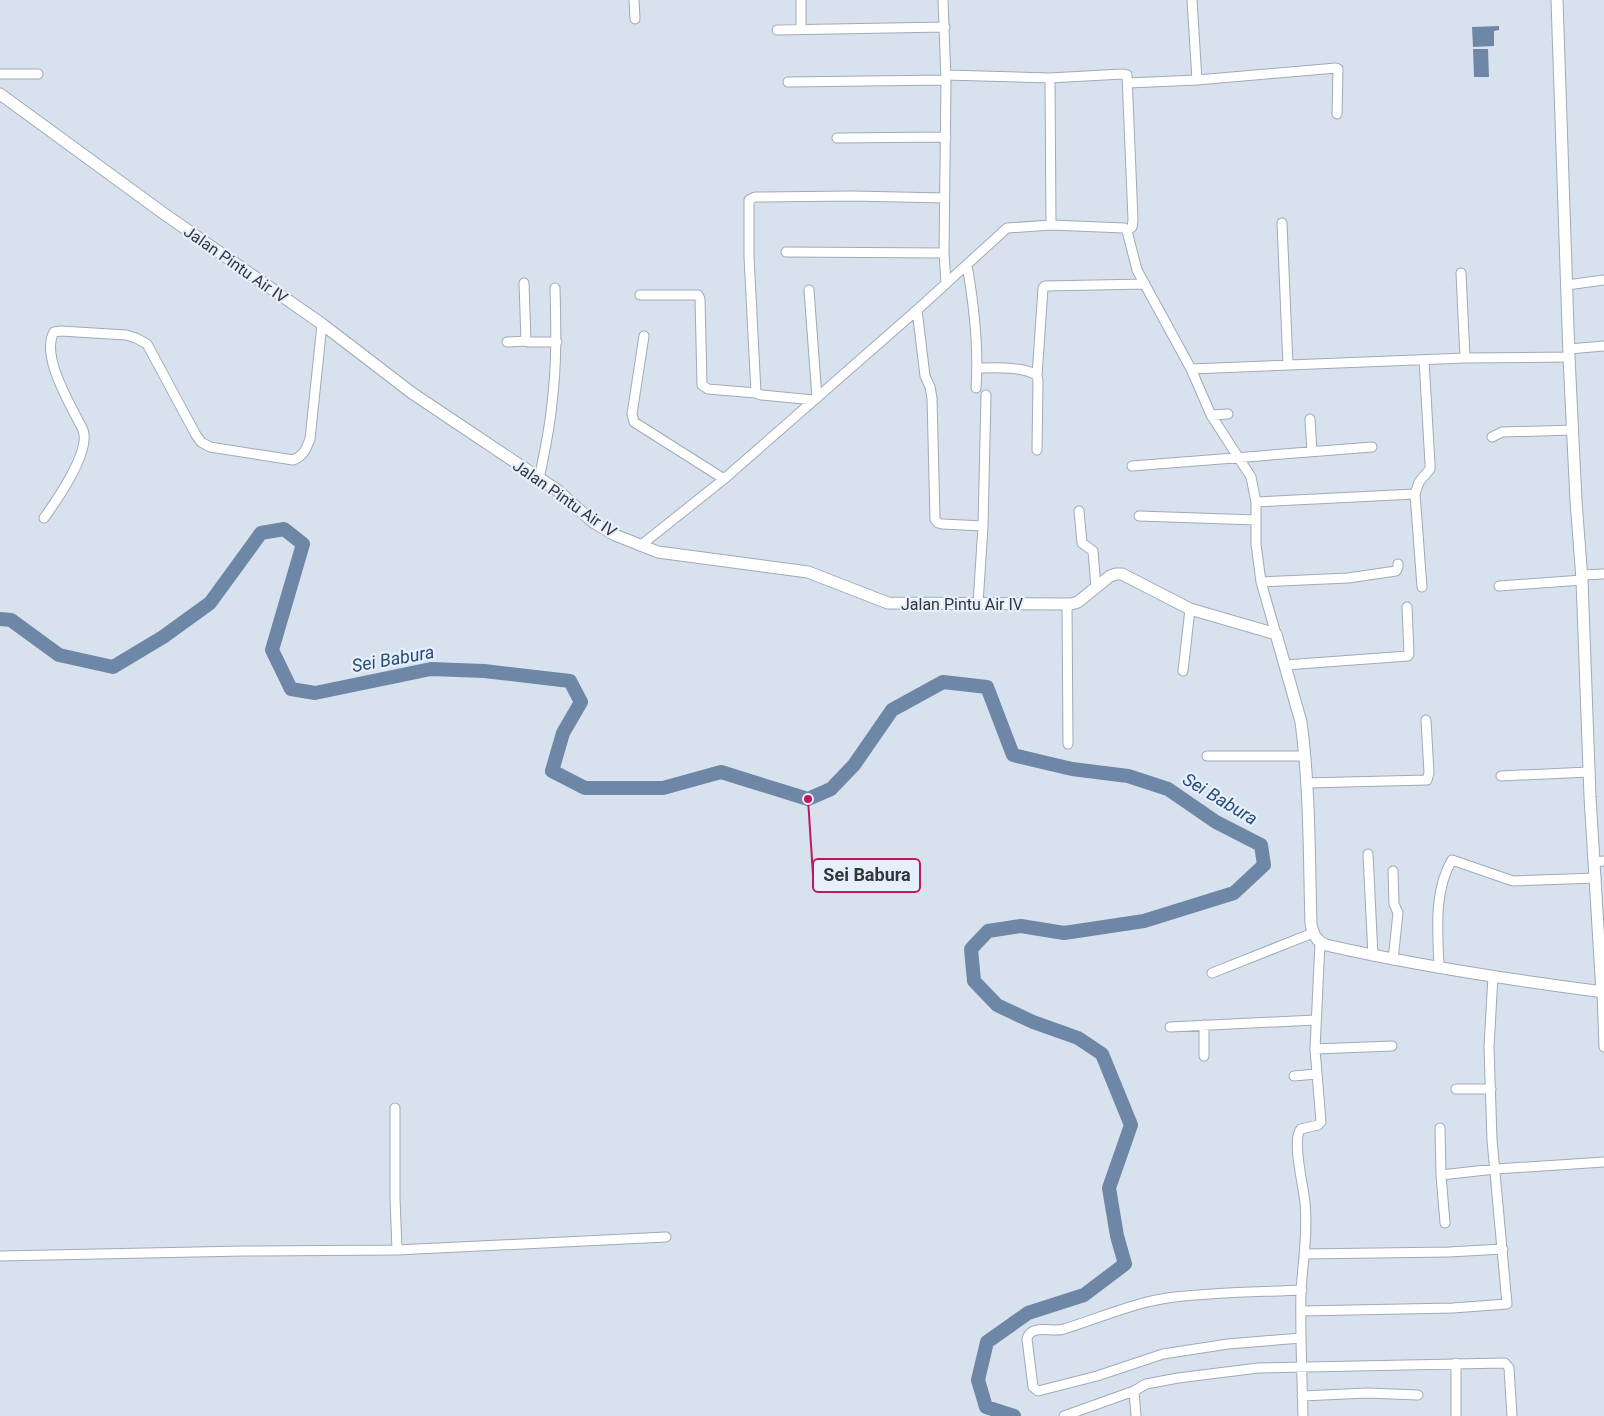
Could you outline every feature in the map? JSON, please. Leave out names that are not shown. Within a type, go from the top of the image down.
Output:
[{"type":"main road","points":[[1276,634],[1300,722],[1316,937],[1374,956],[1393,960],[1603,992],[1596,878],[1599,861],[1589,772],[1582,578],[1569,353],[1557,0]]},
{"type":"main road","name":"Jalan Pintu Air IV","points":[[0,94],[163,213],[322,324],[412,393],[556,490],[593,522],[614,535],[658,552],[808,572],[888,603],[1075,604],[1110,576],[1122,574],[1190,609],[1276,634]]},
{"type":"street","points":[[634,0],[635,19]]},
{"type":"street","points":[[801,0],[802,29]]},
{"type":"street","points":[[943,0],[946,77],[944,198],[946,283]]},
{"type":"street","points":[[1192,0],[1197,80]]},
{"type":"street","points":[[777,30],[945,27]]},
{"type":"street","points":[[1128,84],[1336,68],[1338,69],[1337,114]]},
{"type":"street","points":[[0,74],[38,74]]},
{"type":"street","points":[[788,82],[946,77],[1050,78],[1127,75],[1133,220],[1132,227],[1127,231]]},
{"type":"street","points":[[1050,78],[1050,225]]},
{"type":"street","points":[[837,138],[946,138]]},
{"type":"street","points":[[756,393],[748,200],[755,197],[944,198]]},
{"type":"street","points":[[1282,223],[1288,365]]},
{"type":"street","points":[[640,546],[724,478],[917,310],[1007,228],[1050,225],[1124,228],[1127,231],[1137,270],[1190,369],[1211,415],[1250,477],[1256,502],[1256,544],[1261,582],[1276,634]]},
{"type":"street","points":[[786,252],[944,253]]},
{"type":"street","points":[[967,265],[973,297],[977,368],[976,388]]},
{"type":"street","points":[[1461,273],[1465,358]]},
{"type":"street","points":[[1567,285],[1604,280]]},
{"type":"street","points":[[524,283],[526,340]]},
{"type":"street","points":[[1037,450],[1037,376],[1043,288],[1045,286],[1145,284]]},
{"type":"street","points":[[539,479],[552,403],[557,342],[555,288]]},
{"type":"street","points":[[810,290],[815,399]]},
{"type":"street","points":[[640,295],[698,295],[700,299],[702,386],[708,389],[815,399]]},
{"type":"street","points":[[917,310],[925,376],[932,398],[935,520],[942,524],[983,526]]},
{"type":"street","points":[[44,518],[67,485],[86,438],[56,377],[51,341],[54,332],[61,330],[126,335],[136,338],[147,344],[196,435],[202,442],[210,447],[293,460],[303,454],[310,439],[322,324]]},
{"type":"street","points":[[644,336],[632,420],[724,478]]},
{"type":"street","points":[[507,342],[526,340],[528,342],[557,342]]},
{"type":"street","points":[[1190,369],[1569,353],[1604,346]]},
{"type":"street","points":[[1422,587],[1415,494],[1420,481],[1430,469],[1424,360]]},
{"type":"street","points":[[977,368],[1003,368],[1032,372],[1037,376]]},
{"type":"street","points":[[978,604],[983,526],[986,395]]},
{"type":"street","points":[[1211,415],[1228,414]]},
{"type":"street","points":[[1310,419],[1312,452]]},
{"type":"street","points":[[1492,436],[1502,432],[1573,430]]},
{"type":"street","points":[[1132,466],[1372,447]]},
{"type":"street","points":[[1256,502],[1415,494]]},
{"type":"street","points":[[1079,511],[1082,543],[1093,551],[1096,588]]},
{"type":"street","points":[[1138,516],[1256,520]]},
{"type":"street","points":[[1261,582],[1356,577],[1396,571],[1398,564]]},
{"type":"street","points":[[1499,586],[1604,574]]},
{"type":"street","points":[[1067,604],[1068,744]]},
{"type":"street","points":[[1285,665],[1408,656],[1407,607]]},
{"type":"street","points":[[1183,671],[1190,609]]},
{"type":"street","points":[[1306,783],[1427,780],[1429,773],[1426,720]]},
{"type":"street","points":[[1207,756],[1304,756]]},
{"type":"street","points":[[1501,776],[1589,772]]},
{"type":"street","points":[[1368,854],[1374,956]]},
{"type":"street","points":[[1439,968],[1438,905],[1442,887],[1452,860],[1513,881],[1596,878]]},
{"type":"street","points":[[1393,871],[1394,904],[1398,912],[1393,960]]},
{"type":"street","points":[[1212,973],[1316,937],[1315,1049],[1321,1122],[1318,1125],[1301,1129],[1298,1133],[1298,1153],[1305,1204],[1301,1311],[1303,1416]]},
{"type":"street","points":[[1301,1311],[1506,1305],[1503,1249],[1495,1169],[1489,1048],[1493,976]]},
{"type":"street","points":[[1603,992],[1604,1047]]},
{"type":"street","points":[[1170,1027],[1315,1020]]},
{"type":"street","points":[[1204,1025],[1204,1056]]},
{"type":"street","points":[[1315,1049],[1392,1046]]},
{"type":"street","points":[[1294,1076],[1316,1074]]},
{"type":"street","points":[[1456,1089],[1491,1089]]},
{"type":"street","points":[[396,1108],[395,1198],[397,1250]]},
{"type":"street","points":[[1440,1128],[1445,1224]]},
{"type":"street","points":[[1441,1176],[1495,1169],[1604,1162]]},
{"type":"street","points":[[0,1256],[397,1250],[666,1237]]},
{"type":"street","points":[[1304,1254],[1450,1252],[1503,1249]]},
{"type":"street","points":[[1301,1338],[1163,1354],[1096,1376],[1038,1391],[1033,1387],[1027,1339],[1030,1332],[1035,1329],[1059,1330],[1174,1297],[1302,1290]]},
{"type":"street","points":[[1456,1363],[1456,1416]]},
{"type":"street","points":[[1064,1416],[1134,1391],[1146,1384],[1258,1368],[1505,1363],[1508,1365],[1512,1416]]},
{"type":"street","points":[[1134,1391],[1136,1416]]},
{"type":"street","points":[[1302,1396],[1367,1393],[1418,1395]]},
{"type":"water","points":[[1499,26],[1499,30],[1494,31],[1494,46],[1473,47],[1472,27]]},
{"type":"water","points":[[1473,49],[1488,49],[1489,77],[1474,77]]},
{"type":"waterway","name":"Sei Babura","points":[[0,619],[11,620],[59,655],[113,667],[163,637],[210,603],[261,533],[284,529],[303,544],[272,650],[291,689],[315,693],[431,669],[484,671],[570,681],[581,702],[563,733],[552,771],[585,788],[663,788],[721,772],[808,799],[831,789],[854,765],[892,710],[943,682],[987,687],[1013,755],[1072,769],[1128,776],[1168,789],[1216,822],[1261,845],[1264,865],[1234,893],[1144,921],[1064,933],[1021,926],[988,931],[971,949],[974,981],[997,1005],[1033,1022],[1078,1038],[1102,1054],[1131,1125],[1109,1188],[1117,1236],[1125,1264],[1084,1295],[1028,1313],[987,1342],[978,1380],[986,1407],[1014,1416]]},
{"type":"place","name":"Sei Babura","points":[[808,799]]}]
